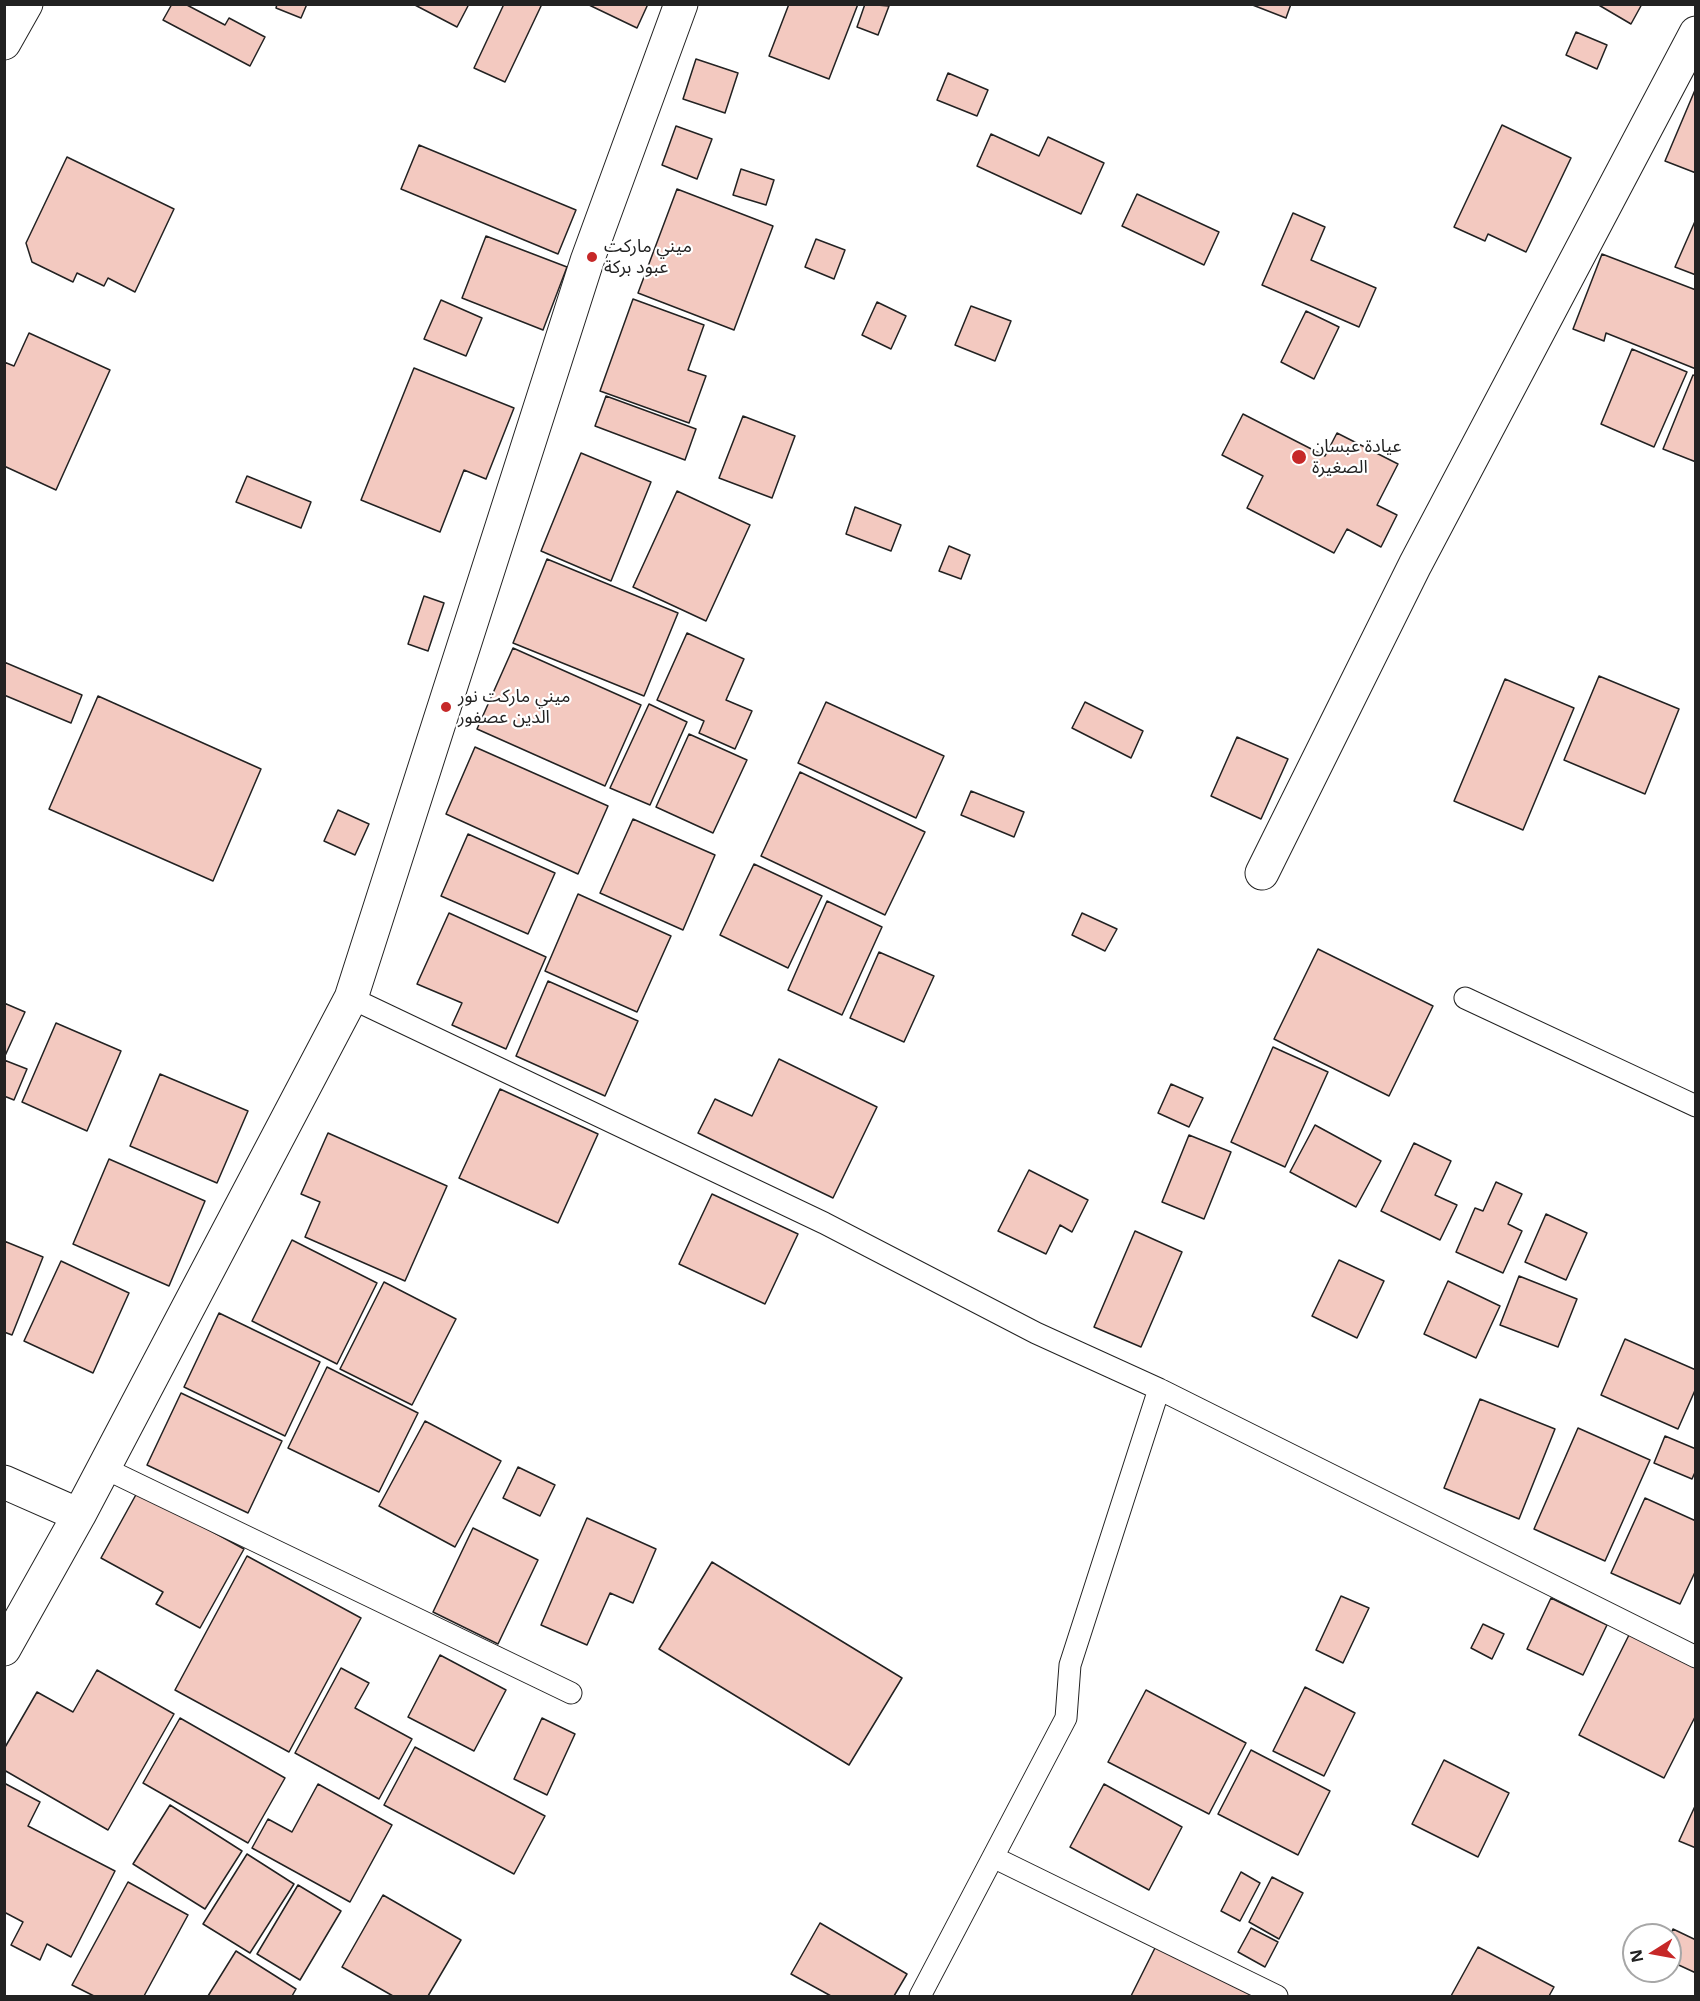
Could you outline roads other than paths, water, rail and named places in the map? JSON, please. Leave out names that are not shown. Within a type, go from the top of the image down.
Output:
[{"type":"street","points":[[4,43],[26,4]]},
{"type":"street","points":[[4,1649],[79,1515],[351,998],[587,261],[681,4]]},
{"type":"street","points":[[1262,873],[1415,565],[1691,53]]},
{"type":"street","points":[[4,1482],[79,1515]]},
{"type":"lane","points":[[351,998],[824,1223],[1036,1333],[1159,1389],[1695,1657]]},
{"type":"lane","points":[[1465,998],[1695,1106]]},
{"type":"lane","points":[[920,1996],[1066,1718],[1070,1665],[1159,1389]]},
{"type":"lane","points":[[104,1468],[570,1693]]},
{"type":"lane","points":[[993,1857],[1277,1996]]},
{"type":"place","name":"ميني ماركت عبود بركة","points":[[592,257]]},
{"type":"place","name":"عيادة عبسان الصغيرة","points":[[1299,457]]},
{"type":"place","name":"ميني ماركت نور الدين عصفور","points":[[446,707]]}]
